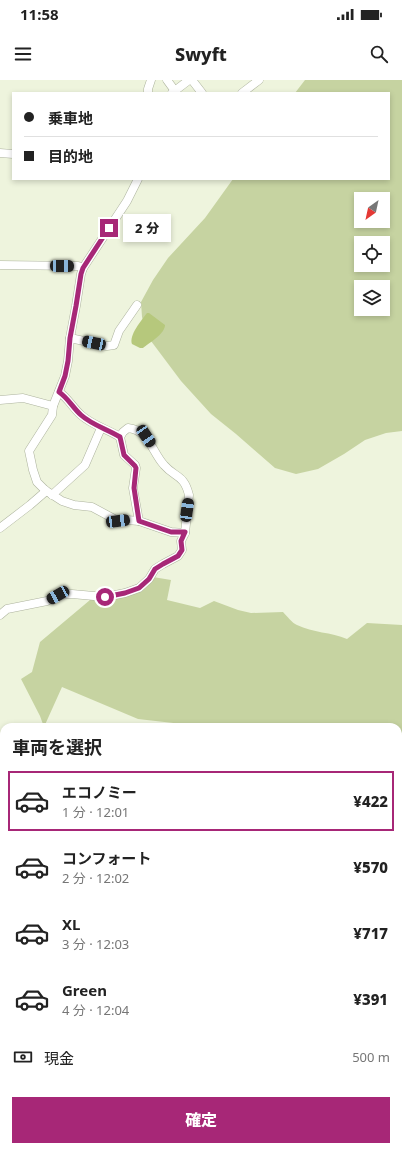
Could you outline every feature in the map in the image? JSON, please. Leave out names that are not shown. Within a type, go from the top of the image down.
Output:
[{"type":"street","points":[[148,92],[151,80]]},
{"type":"street","points":[[167,80],[176,92],[189,80]]},
{"type":"street","points":[[243,92],[258,80]]},
{"type":"street","points":[[197,82],[202,92]]},
{"type":"street","points":[[0,153],[12,154]]},
{"type":"street","points":[[138,180],[127,201],[83,268],[70,338],[65,376],[53,406],[52,415],[29,451],[37,482],[45,490],[62,501],[92,508],[118,521],[139,521],[171,532],[185,532]]},
{"type":"street","points":[[0,265],[78,266],[83,268]]},
{"type":"street","points":[[70,338],[107,346],[114,345],[119,331],[136,305]]},
{"type":"street","points":[[59,392],[65,396],[82,416],[101,428],[120,437]]},
{"type":"street","points":[[0,400],[23,398],[53,406]]},
{"type":"street","points":[[52,495],[85,465],[101,428]]},
{"type":"street","points":[[0,615],[7,609],[47,601],[58,595],[72,594],[105,597],[125,593],[139,588],[149,579],[155,569],[178,556],[182,550],[181,541],[185,532],[189,495],[188,489],[183,480],[167,469],[143,434],[134,429],[128,428],[120,437],[124,455],[136,468],[134,488],[139,521]]},
{"type":"street","points":[[0,528],[30,505],[45,492],[45,490]]},
{"type":"shaded area","points":[[305,80],[402,80],[402,431],[386,433],[365,440],[318,469],[296,474],[275,468],[211,414],[181,381],[148,337],[142,317],[141,302],[153,280],[168,258],[205,218],[232,180],[390,180],[390,92],[296,92]]},
{"type":"shaded area","points":[[147,313],[165,325],[160,335],[143,348],[140,348],[132,344],[132,336]]},
{"type":"shaded area","points":[[153,577],[171,580],[167,600],[200,608],[214,601],[251,613],[283,612],[293,623],[303,628],[347,639],[367,623],[402,625],[402,723],[173,723],[138,719],[62,687],[46,723],[43,723],[21,679],[32,672],[40,642],[90,600],[105,599]]},
{"type":"route","points":[[105,597],[125,593],[139,588],[149,579],[155,569],[178,556],[182,550],[181,541],[185,532],[171,532],[139,521],[134,488],[136,468],[124,455],[120,437],[93,424],[82,416],[65,396],[59,392],[65,376],[68,361],[70,338],[81,274],[83,268],[109,228]]}]
